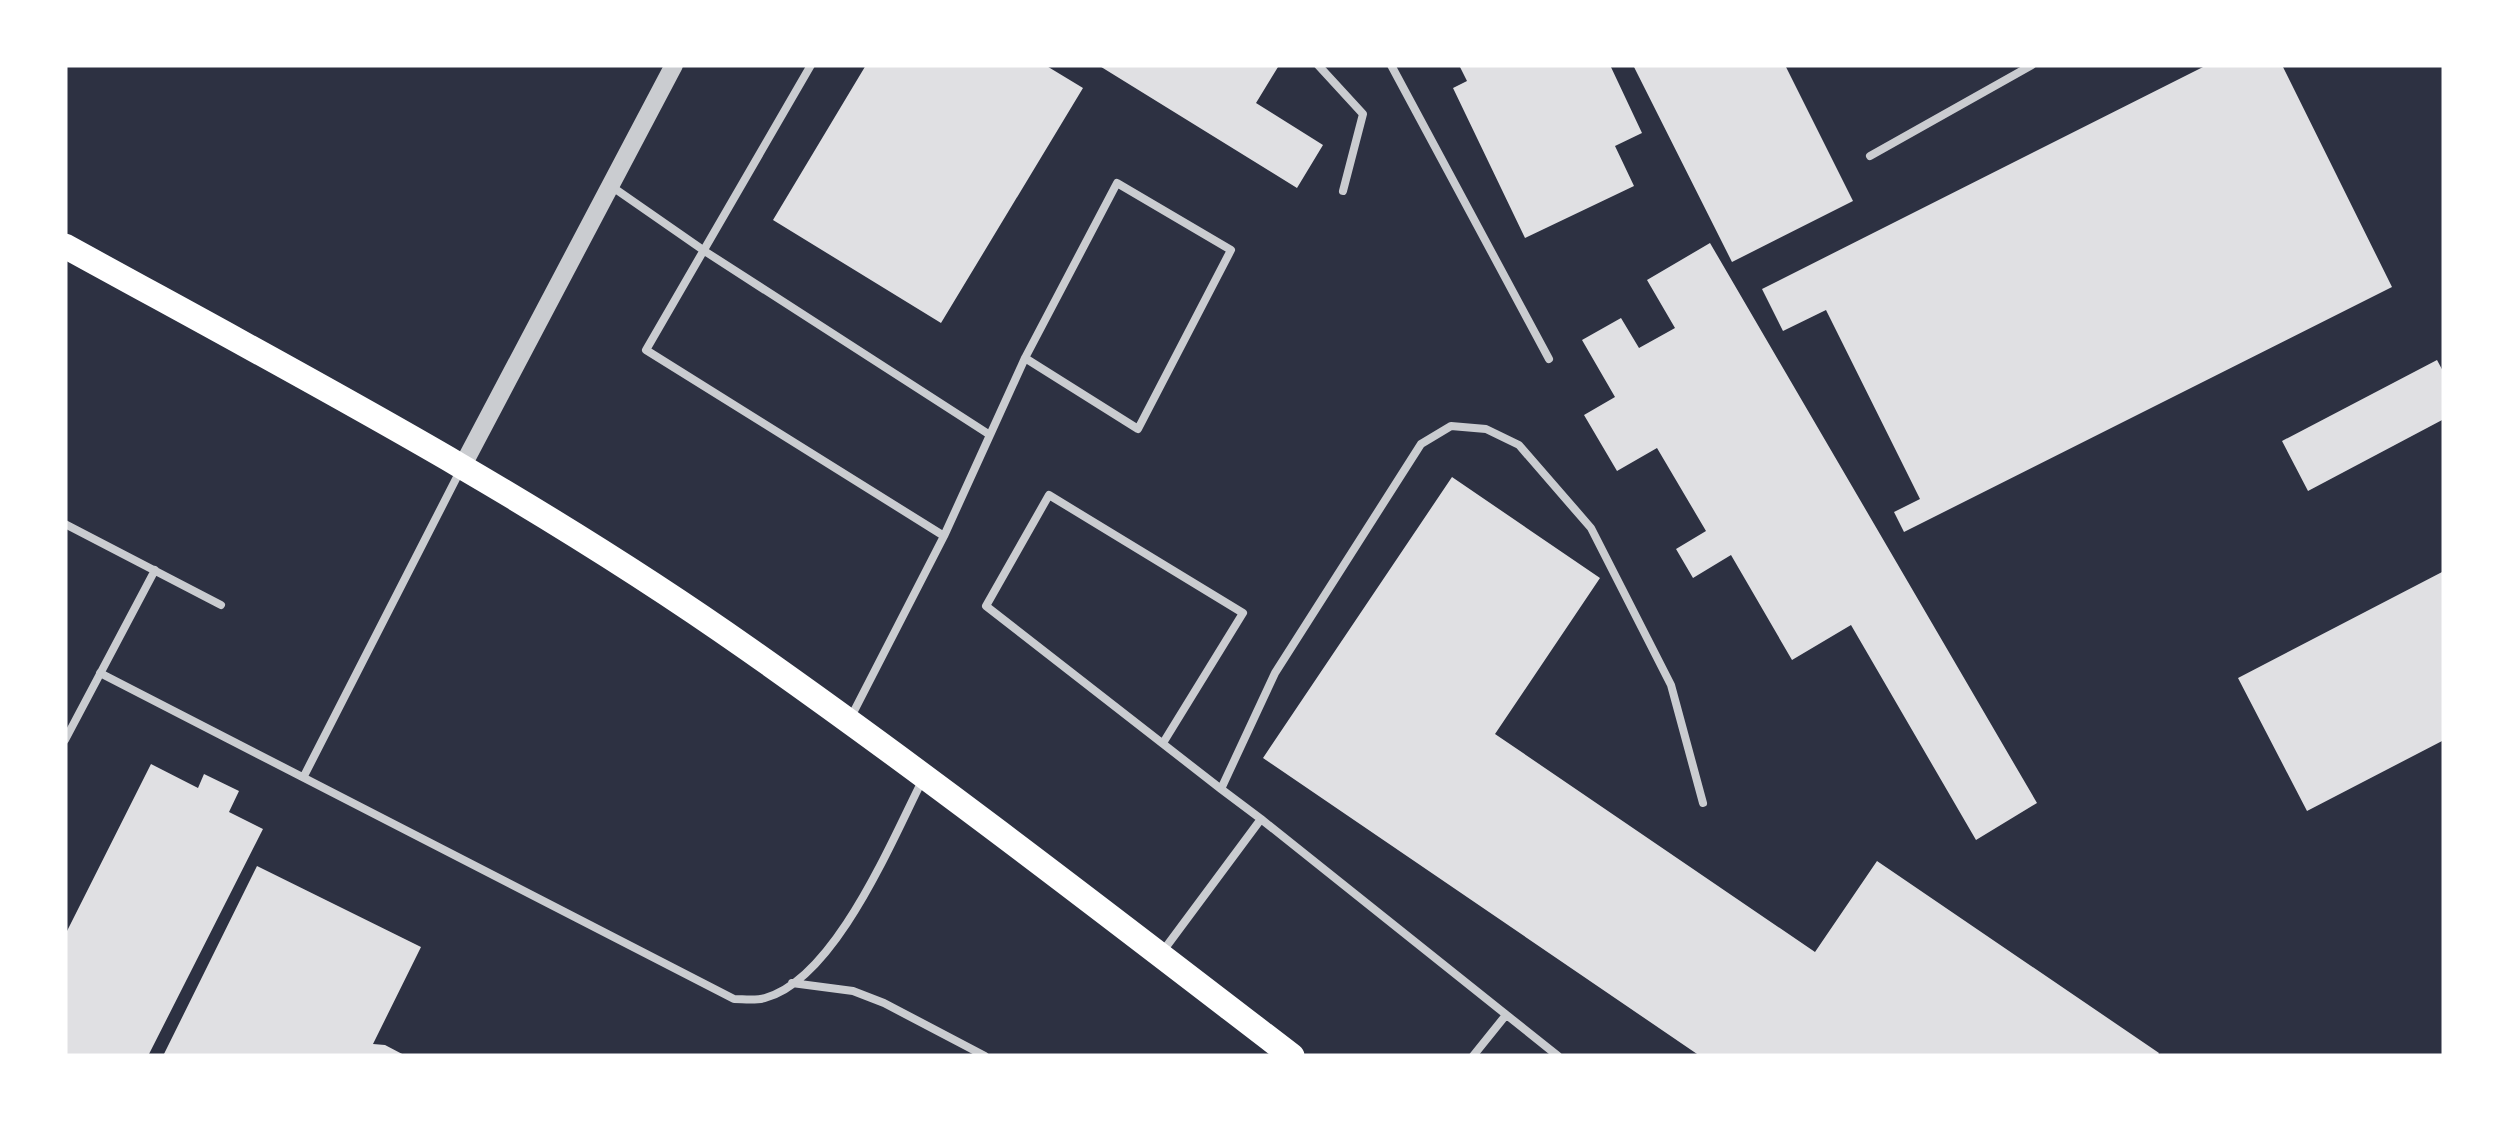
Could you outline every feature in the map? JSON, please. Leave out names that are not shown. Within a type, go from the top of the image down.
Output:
[{"type":"main road","points":[[65,246],[463,466],[746,648],[924,777],[1292,1056]]},
{"type":"street","points":[[463,466],[674,65]]},
{"type":"lane","points":[[811,65],[646,350],[944,536]]},
{"type":"lane","points":[[1318,65],[1363,114],[1344,191]]},
{"type":"lane","points":[[1391,65],[1549,359]]},
{"type":"lane","points":[[1870,156],[2032,65]]},
{"type":"lane","points":[[848,723],[944,536],[1025,358],[1117,184],[1231,250],[1138,428],[1025,358]]},
{"type":"lane","points":[[611,186],[990,435]]},
{"type":"lane","points":[[1221,789],[1274,673],[1421,444],[1451,426],[1486,429],[1519,445],[1591,528],[1670,685],[1703,803]]},
{"type":"lane","points":[[304,776],[463,466]]},
{"type":"lane","points":[[1163,743],[1243,612],[1049,495],[986,606],[1558,1056]]},
{"type":"lane","points":[[65,524],[221,605]]},
{"type":"lane","points":[[65,740],[154,570]]},
{"type":"lane","points":[[100,673],[734,1000],[765,998],[792,983],[826,953],[840,935],[924,777]]},
{"type":"lane","points":[[1160,955],[1260,819]]},
{"type":"lane","points":[[792,983],[853,991],[884,1002],[985,1056]]},
{"type":"lane","points":[[1473,1056],[1506,1015]]},
{"type":"building","points":[[866,65],[1045,65],[1083,88],[941,323],[773,220]]},
{"type":"building","points":[[1098,65],[1275,65],[1278,67],[1256,103],[1323,145],[1297,188]]},
{"type":"building","points":[[1459,65],[1610,65],[1642,133],[1615,146],[1634,186],[1525,238],[1453,88],[1467,81]]},
{"type":"building","points":[[1633,65],[1785,65],[1853,201],[1732,262]]},
{"type":"building","points":[[2207,65],[2282,65],[2392,287],[1904,532],[1894,512],[1920,499],[1826,310],[1783,331],[1762,289]]},
{"type":"building","points":[[1710,243],[2037,803],[1976,840],[1851,625],[1792,660],[1731,555],[1693,578],[1676,549],[1706,531],[1657,448],[1617,471],[1584,415],[1615,397],[1582,340],[1621,318],[1639,348],[1675,328],[1647,280]]},
{"type":"building","points":[[2437,360],[2444,373],[2444,419],[2308,491],[2282,441]]},
{"type":"building","points":[[1452,477],[1600,578],[1495,734],[1815,952],[1877,861],[2159,1053],[2157,1056],[1700,1056],[1263,758]]},
{"type":"building","points":[[2444,571],[2444,740],[2307,811],[2238,678]]},
{"type":"building","points":[[151,764],[198,788],[204,774],[239,791],[229,812],[263,829],[148,1056],[65,1056],[65,935]]},
{"type":"building","points":[[257,866],[421,947],[373,1044],[385,1045],[406,1056],[163,1056]]}]
